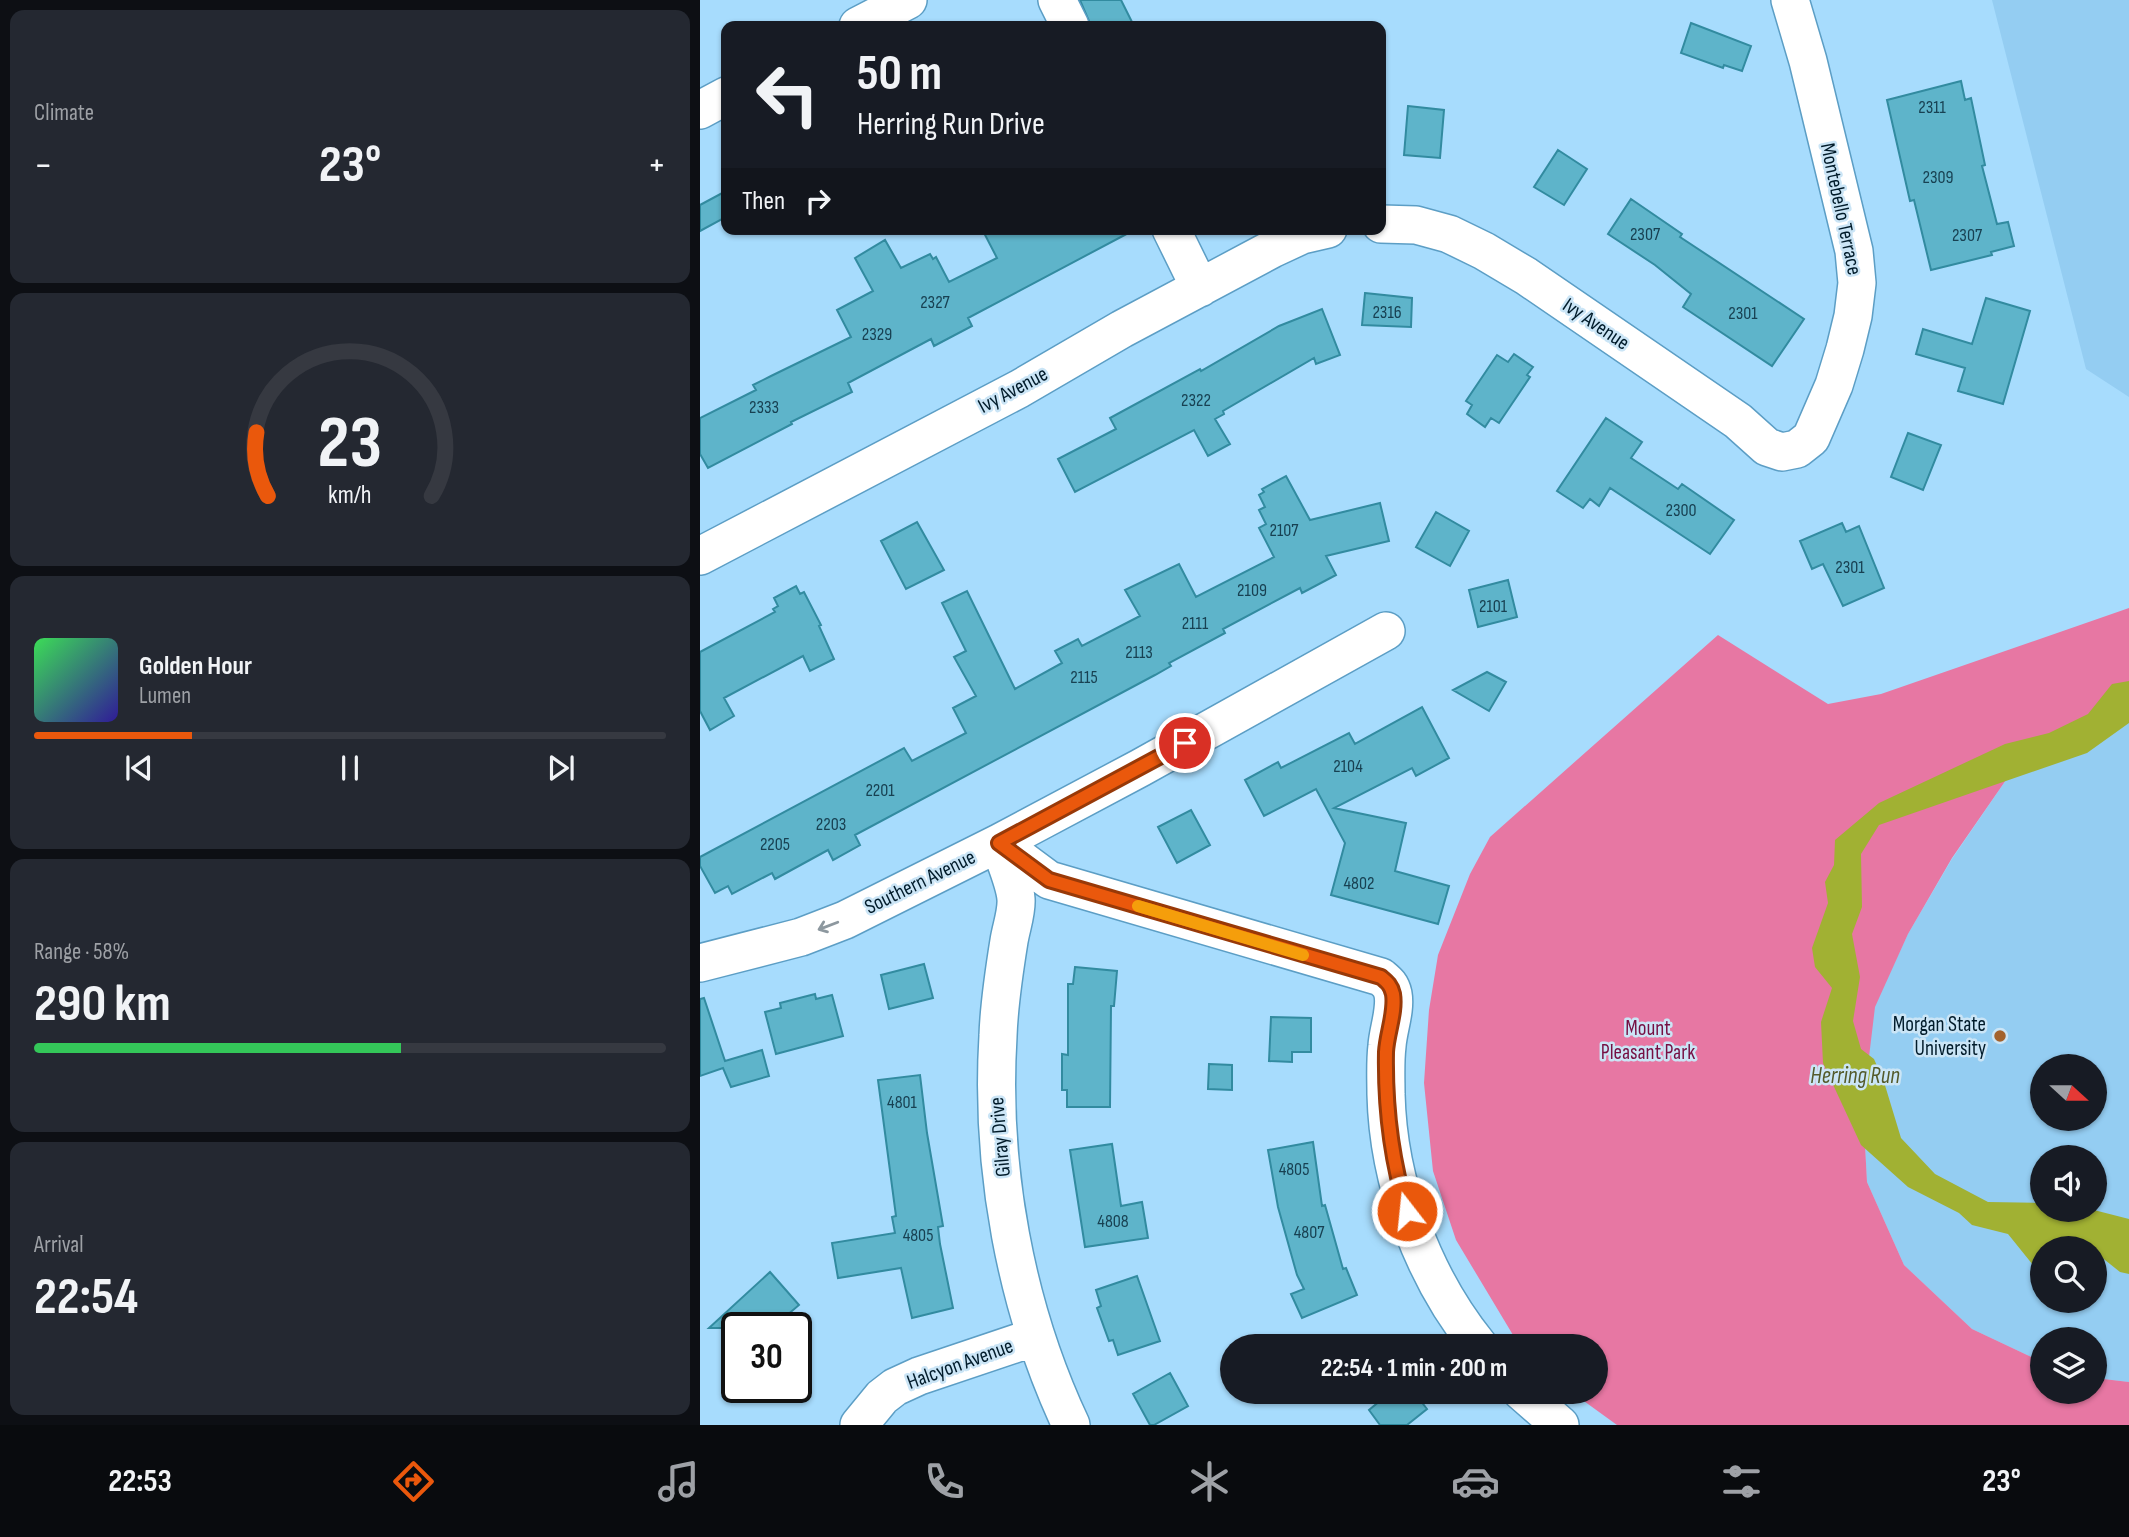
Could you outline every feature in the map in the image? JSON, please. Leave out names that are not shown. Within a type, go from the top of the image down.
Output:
[{"type":"street","points":[[868,21],[908,0]]},
{"type":"street","points":[[1057,0],[1068,21]]},
{"type":"street","name":"Montebello Terrace","points":[[1790,0],[1805,50],[1851,238],[1857,283],[1853,316],[1835,385],[1811,438],[1797,449]]},
{"type":"street","points":[[700,110],[721,99]]},
{"type":"street","name":"Ivy Avenue","points":[[1386,224],[1416,225],[1449,234],[1484,251],[1526,276],[1738,421],[1767,447],[1782,452],[1797,449]]},
{"type":"street","points":[[1174,235],[1200,288]]},
{"type":"street","name":"Ivy Avenue","points":[[700,556],[1019,389],[1122,329],[1302,235]]},
{"type":"street","name":"Southern Avenue","points":[[700,964],[801,937],[845,920],[1140,768],[1385,631]]},
{"type":"street","points":[[999,843],[1049,880],[1381,977],[1389,984],[1393,995],[1386,1048],[1386,1097],[1391,1149],[1413,1229],[1431,1269],[1471,1334]]},
{"type":"street","name":"Gilray Drive","points":[[999,843],[1016,899],[1003,977],[996,1082],[1012,1238],[1035,1337],[1051,1382],[1071,1425]]},
{"type":"street","name":"Halcyon Avenue","points":[[859,1425],[882,1397],[895,1387],[919,1376],[1035,1337]]},
{"type":"street","points":[[1536,1404],[1560,1425]]},
{"type":"shaded area","points":[[1992,0],[2129,0],[2129,397],[2086,369]]},
{"type":"shaded area","name":"Morgan State University","points":[[2129,704],[2129,1382],[2107,1379],[2107,1327],[2030,1327],[2030,1356],[1972,1329],[1904,1265],[1867,1182],[1863,1107],[1874,1007],[1908,934],[1952,859],[2015,767]]},
{"type":"green space","name":"Mount Pleasant Park","points":[[2129,608],[2129,704],[2015,767],[1952,858],[1908,934],[1875,1007],[1863,1107],[1867,1182],[1904,1265],[1972,1329],[2030,1356],[2030,1404],[2107,1404],[2107,1379],[2129,1382],[2129,1425],[1617,1425],[1588,1404],[1608,1404],[1608,1334],[1512,1334],[1456,1240],[1433,1171],[1424,1083],[1429,1010],[1438,955],[1470,874],[1490,837],[1718,635],[1828,704],[1881,694]]},
{"type":"water","name":"Herring Run","points":[[2129,681],[2129,723],[2087,753],[1879,825],[1861,854],[1862,907],[1852,934],[1860,977],[1853,1021],[1861,1049],[1874,1059],[1884,1082],[1901,1138],[1935,1174],[1988,1202],[2030,1203],[2030,1222],[2107,1222],[2107,1213],[2129,1219],[2129,1274],[2120,1272],[2107,1262],[2107,1236],[2030,1236],[2030,1261],[2008,1234],[1972,1225],[1959,1213],[1908,1187],[1861,1145],[1823,1063],[1821,1022],[1832,988],[1815,967],[1812,948],[1828,903],[1825,882],[1834,865],[1835,840],[1879,803],[2005,744],[2049,733],[2088,714],[2112,684]]},
{"type":"building","points":[[1080,0],[1121,0],[1132,21],[1089,21]]},
{"type":"building","points":[[1691,23],[1751,46],[1742,71],[1724,65],[1723,68],[1681,53]]},
{"type":"building","points":[[1961,81],[1965,100],[1971,98],[1985,165],[1982,166],[1997,224],[2008,222],[2014,246],[1991,252],[1992,255],[1931,270],[1914,200],[1910,201],[1887,100]]},
{"type":"building","points":[[1408,106],[1444,110],[1440,158],[1404,155]]},
{"type":"building","points":[[1558,150],[1587,169],[1564,205],[1534,187]]},
{"type":"building","points":[[721,194],[721,220],[700,231],[700,205]]},
{"type":"building","points":[[1631,199],[1682,234],[1680,237],[1804,319],[1772,366],[1683,307],[1691,294],[1655,265],[1608,234]]},
{"type":"building","points":[[985,235],[1125,235],[968,318],[972,326],[934,346],[931,339],[848,383],[852,392],[708,468],[700,454],[700,418],[756,390],[753,385],[851,337],[837,310],[873,291],[855,258],[885,240],[901,268],[930,254],[933,259],[936,257],[949,282],[997,258]]},
{"type":"building","points":[[1365,293],[1412,298],[1411,327],[1362,325]]},
{"type":"building","points":[[1986,298],[2030,311],[2003,404],[1958,391],[1965,368],[1916,354],[1923,329],[1972,344]]},
{"type":"building","points":[[1322,309],[1340,355],[1316,364],[1314,358],[1223,411],[1224,414],[1215,419],[1230,444],[1208,456],[1194,430],[1075,492],[1058,459],[1116,429],[1110,418],[1200,369],[1201,371],[1279,326]]},
{"type":"building","points":[[1514,354],[1533,367],[1527,375],[1530,377],[1499,423],[1491,418],[1485,427],[1467,414],[1472,405],[1466,401],[1497,355],[1508,362]]},
{"type":"building","points":[[1606,418],[1642,442],[1631,458],[1678,489],[1682,484],[1734,520],[1710,554],[1610,488],[1599,506],[1590,499],[1583,508],[1557,491]]},
{"type":"building","points":[[1908,433],[1941,445],[1923,490],[1891,477]]},
{"type":"building","points":[[1286,476],[1310,520],[1380,503],[1389,541],[1326,556],[1336,575],[1302,593],[1300,588],[1223,629],[1225,633],[1169,663],[1171,666],[1155,675],[855,835],[860,845],[833,860],[828,850],[775,879],[772,873],[732,894],[728,886],[715,893],[700,866],[700,857],[904,748],[912,761],[966,733],[953,708],[976,696],[954,657],[966,651],[942,603],[967,591],[1015,689],[1062,663],[1055,651],[1078,639],[1082,646],[1140,616],[1125,590],[1179,564],[1196,597],[1274,557],[1259,528],[1266,524],[1259,510],[1265,507],[1259,495],[1264,492],[1262,489]]},
{"type":"building","points":[[1436,512],[1469,531],[1450,566],[1416,547]]},
{"type":"building","points":[[917,522],[944,570],[906,589],[881,541]]},
{"type":"building","points":[[1842,523],[1846,532],[1859,526],[1884,588],[1843,606],[1823,564],[1812,569],[1800,541]]},
{"type":"building","points":[[1508,580],[1517,617],[1478,627],[1469,590]]},
{"type":"building","points":[[796,586],[800,594],[804,592],[834,659],[810,671],[803,656],[724,698],[734,716],[710,730],[700,711],[700,652],[775,612],[773,609],[778,606],[774,598]]},
{"type":"building","points":[[1487,672],[1506,682],[1489,711],[1453,690]]},
{"type":"building","points":[[1422,707],[1449,758],[1416,776],[1412,768],[1334,808],[1406,823],[1395,871],[1449,886],[1438,924],[1331,895],[1345,843],[1316,789],[1264,816],[1245,780],[1278,762],[1281,768],[1349,733],[1355,744]]},
{"type":"building","points":[[1191,810],[1210,845],[1177,863],[1158,827]]},
{"type":"building","points":[[924,964],[933,998],[889,1009],[881,975]]},
{"type":"building","points":[[1075,967],[1117,971],[1114,1006],[1111,1006],[1110,1107],[1067,1107],[1067,1090],[1062,1090],[1062,1054],[1068,1055],[1068,984],[1073,984]]},
{"type":"building","points":[[815,994],[816,999],[832,995],[843,1036],[776,1054],[765,1012],[781,1008],[780,1003]]},
{"type":"building","points":[[704,998],[725,1061],[762,1050],[769,1076],[731,1087],[723,1068],[700,1076],[700,999]]},
{"type":"building","points":[[1271,1017],[1311,1018],[1311,1052],[1292,1052],[1292,1062],[1269,1061]]},
{"type":"building","points":[[1209,1064],[1232,1065],[1232,1090],[1208,1089]]},
{"type":"building","points":[[920,1075],[943,1226],[938,1227],[940,1244],[953,1308],[912,1318],[901,1268],[838,1278],[832,1243],[895,1233],[892,1217],[896,1216],[878,1080]]},
{"type":"building","points":[[1313,1142],[1322,1206],[1325,1205],[1343,1269],[1346,1268],[1357,1295],[1302,1318],[1291,1294],[1304,1289],[1297,1275],[1278,1207],[1268,1150]]},
{"type":"building","points":[[1112,1144],[1121,1206],[1142,1202],[1148,1238],[1085,1247],[1070,1150]]},
{"type":"building","points":[[770,1272],[799,1305],[791,1312],[726,1312]]},
{"type":"building","points":[[1137,1276],[1160,1341],[1118,1355],[1113,1340],[1109,1341],[1097,1308],[1101,1306],[1096,1290]]},
{"type":"building","points":[[721,1317],[721,1328],[709,1328]]},
{"type":"building","points":[[1170,1373],[1188,1406],[1150,1425],[1133,1394]]},
{"type":"building","points":[[1376,1404],[1423,1404],[1427,1409],[1407,1425],[1380,1425],[1369,1410]]},
{"type":"slow traffic","points":[[1138,906],[1303,955]]},
{"type":"place","name":"Morgan State University","points":[[2000,1036]]},
{"type":"route","points":[[1185,743],[999,843],[1049,880],[1381,977],[1389,984],[1393,1007],[1386,1048],[1386,1097],[1391,1149],[1407,1211]]}]
